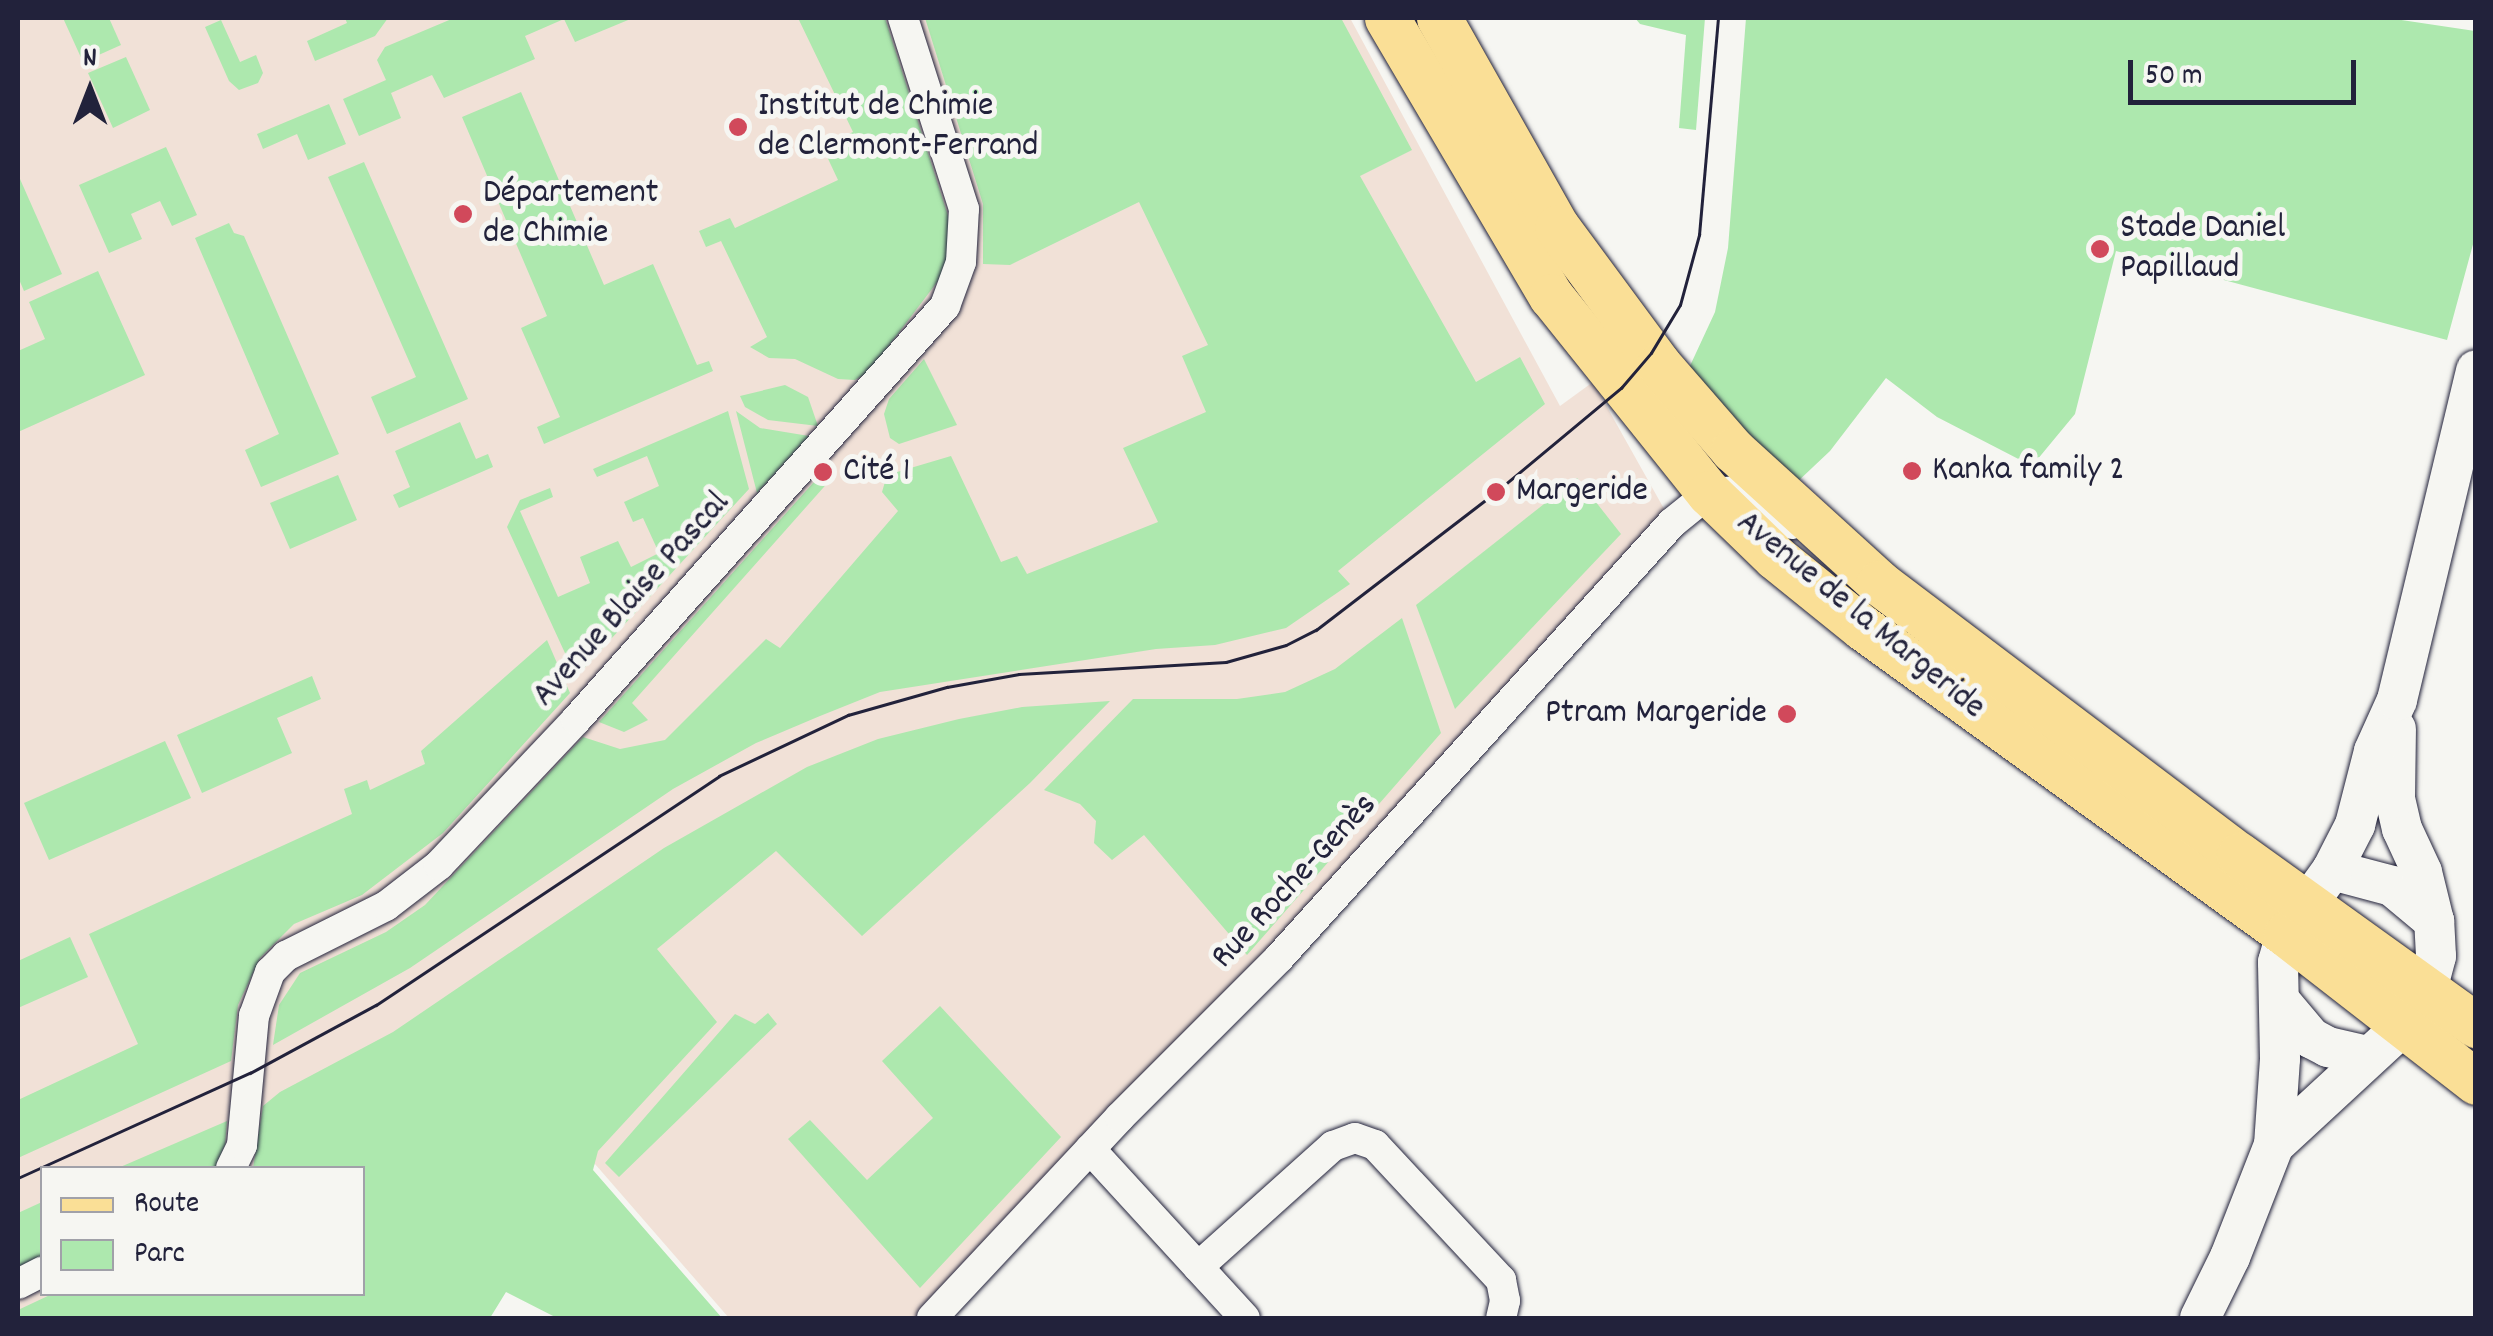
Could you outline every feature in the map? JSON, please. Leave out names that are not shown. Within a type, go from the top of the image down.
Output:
[{"type":"main road","name":"Avenue de la Margeride","points":[[1387,18],[1551,296],[1709,493],[1776,557],[1863,628],[2308,902]]},
{"type":"main road","name":"Avenue de la Margeride","points":[[1438,18],[1557,227],[1659,364],[1733,450],[1878,583],[2308,902],[2415,1008],[2476,1082]]},
{"type":"main road","points":[[2200,1318],[2230,1257],[2274,1145],[2278,962],[2308,902],[2355,825],[2374,751],[2397,700],[2476,370]]},
{"type":"main road","points":[[2274,1145],[2415,1008],[2436,956],[2434,921],[2422,872],[2402,829],[2395,798],[2397,700]]},
{"type":"main road","points":[[2308,902],[2392,886],[2434,921]]},
{"type":"main road","points":[[2279,1000],[2311,1038],[2328,1047],[2366,1056]]},
{"type":"main road","name":"Avenue de la Margeride","points":[[2415,1008],[2476,1026]]},
{"type":"street","name":"Avenue Blaise Pascal","points":[[232,1166],[242,1145],[254,1016],[270,972],[286,956],[386,906],[440,865],[576,720],[945,306],[961,262],[964,209],[902,18]]},
{"type":"street","points":[[1709,493],[1736,491],[1878,583]]},
{"type":"street","name":"Rue Roche-Genès","points":[[932,1318],[1090,1149],[1280,958],[1672,523],[1709,493]]},
{"type":"street","points":[[1198,1267],[1333,1146],[1355,1138],[1375,1145],[1501,1280],[1505,1301],[1501,1318]]},
{"type":"street","points":[[1090,1149],[1245,1318]]},
{"type":"shaded area","points":[[18,18],[1350,18],[1560,406],[1593,382],[1672,523],[932,1318],[729,1318],[595,1164],[429,1318],[18,1318]]},
{"type":"green space","points":[[63,18],[109,18],[121,45],[83,62]]},
{"type":"green space","points":[[345,18],[388,18],[375,36],[315,61],[307,41],[347,23]]},
{"type":"green space","points":[[454,18],[633,18],[575,42],[564,19],[525,36],[535,59],[444,98],[432,75],[391,93],[401,118],[359,136],[343,99],[386,80],[377,60],[385,47]]},
{"type":"green space","points":[[798,18],[885,18],[949,219],[951,244],[944,273],[869,372],[855,380],[838,379],[795,359],[769,358],[750,347],[767,337],[721,241],[706,247],[699,231],[730,218],[735,228],[838,180],[822,146],[853,132]]},
{"type":"green space","points":[[925,18],[1341,18],[1412,150],[1360,176],[1476,382],[1520,357],[1545,404],[1338,571],[1350,584],[1286,628],[1215,645],[1156,649],[880,692],[820,716],[756,743],[673,789],[410,968],[273,1045],[279,1005],[300,973],[386,932],[425,905],[583,737],[620,749],[665,740],[766,639],[780,648],[898,511],[882,492],[887,475],[951,456],[1001,562],[1017,556],[1027,574],[1158,522],[1123,448],[1206,412],[1182,356],[1208,345],[1139,202],[1010,265],[983,264],[983,204]]},
{"type":"green space","points":[[1635,18],[1705,18],[1696,130],[1679,128],[1686,35],[1640,24]]},
{"type":"green space","name":"Stade Daniel Papillaud","points":[[1746,18],[2388,18],[2475,31],[2475,237],[2447,340],[2116,251],[2075,414],[2032,466],[1937,417],[1886,378],[1830,451],[1795,484],[1736,428],[1689,368],[1715,312],[1728,248]]},
{"type":"green space","points":[[221,20],[240,62],[256,55],[263,73],[258,83],[239,90],[229,81],[205,27]]},
{"type":"green space","points":[[126,57],[150,110],[113,128],[88,73]]},
{"type":"green space","points":[[521,92],[604,285],[653,264],[697,365],[709,361],[713,371],[544,444],[537,427],[560,417],[521,328],[547,316],[462,117]]},
{"type":"green space","points":[[329,104],[346,144],[308,160],[297,134],[263,149],[257,134]]},
{"type":"green space","points":[[166,147],[197,215],[172,226],[160,201],[131,214],[142,239],[109,253],[79,185]]},
{"type":"green space","points":[[364,162],[468,399],[387,434],[371,397],[416,377],[328,177]]},
{"type":"green space","points":[[20,179],[62,274],[24,291],[18,277]]},
{"type":"green space","points":[[229,223],[234,233],[244,236],[339,454],[261,487],[245,450],[279,434],[195,238]]},
{"type":"green space","points":[[98,271],[145,375],[18,432],[18,351],[45,339],[29,302]]},
{"type":"green space","points":[[924,359],[957,425],[899,444],[890,438],[884,414],[889,399]]},
{"type":"green space","points":[[785,385],[808,397],[818,426],[768,420],[745,407],[740,396]]},
{"type":"green space","points":[[728,411],[749,489],[576,677],[507,527],[520,500],[550,488],[553,497],[520,511],[558,597],[590,583],[580,557],[618,541],[631,567],[659,553],[643,518],[633,522],[624,502],[659,486],[647,456],[597,477],[593,469]]},
{"type":"green space","points":[[736,411],[760,428],[809,436],[757,493]]},
{"type":"green space","points":[[460,422],[476,459],[488,454],[493,467],[399,508],[393,495],[410,487],[395,451]]},
{"type":"green space","points":[[822,473],[831,479],[632,703],[648,720],[624,732],[599,722]]},
{"type":"green space","points":[[338,475],[357,520],[290,549],[270,503]]},
{"type":"green space","points":[[1577,478],[1621,534],[1455,709],[1416,605]]},
{"type":"green space","points":[[1402,618],[1441,733],[1247,955],[1144,835],[1112,860],[1094,843],[1096,821],[1080,804],[1044,790],[1133,699],[1237,699],[1285,692],[1335,669]]},
{"type":"green space","points":[[547,640],[570,693],[443,833],[362,895],[294,924],[260,958],[238,1005],[231,1061],[18,1158],[18,1100],[138,1044],[89,934],[352,814],[344,789],[367,780],[370,790],[425,764],[421,751]]},
{"type":"green space","points":[[312,676],[321,699],[277,718],[292,753],[202,793],[177,735]]},
{"type":"green space","points":[[1110,701],[1030,783],[862,936],[776,851],[657,949],[717,1022],[598,1151],[593,1170],[722,1318],[557,1318],[506,1292],[490,1318],[18,1318],[18,1310],[48,1296],[365,1296],[365,1166],[253,1166],[263,1106],[280,1092],[393,1032],[664,848],[807,767],[878,739],[1022,707]]},
{"type":"green space","points":[[165,741],[191,798],[49,860],[24,803]]},
{"type":"green space","points":[[70,937],[88,977],[18,1008],[18,961]]},
{"type":"green space","points":[[940,1006],[1061,1137],[920,1288],[788,1139],[810,1120],[867,1180],[933,1118],[882,1061]]},
{"type":"green space","points":[[768,1013],[777,1024],[619,1177],[605,1163],[735,1014],[755,1024]]},
{"type":"green space","points":[[227,1121],[225,1145],[216,1166],[123,1166]]},
{"type":"green space","points":[[40,1203],[40,1259],[18,1269],[18,1213]]},
{"type":"tram line","points":[[45,1166],[250,1073],[376,1005],[719,776],[848,715],[947,687],[1019,674],[1226,662],[1286,645],[1316,630],[1496,492],[1621,388],[1651,353],[1680,305],[1699,235],[1718,18]]},
{"type":"tram line","points":[[18,1178],[40,1168]]},
{"type":"place","name":"Institut de Chimie de Clermont-Ferrand","points":[[738,127]]},
{"type":"place","name":"Département de Chimie","points":[[463,214]]},
{"type":"place","name":"Stade Daniel Papillaud","points":[[2100,249]]},
{"type":"place","name":"Kanka family 2","points":[[1912,471]]},
{"type":"place","name":"Cité 1","points":[[823,472]]},
{"type":"place","name":"Margeride","points":[[1496,492]]},
{"type":"place","name":"Ptram Margeride","points":[[1787,714]]}]
